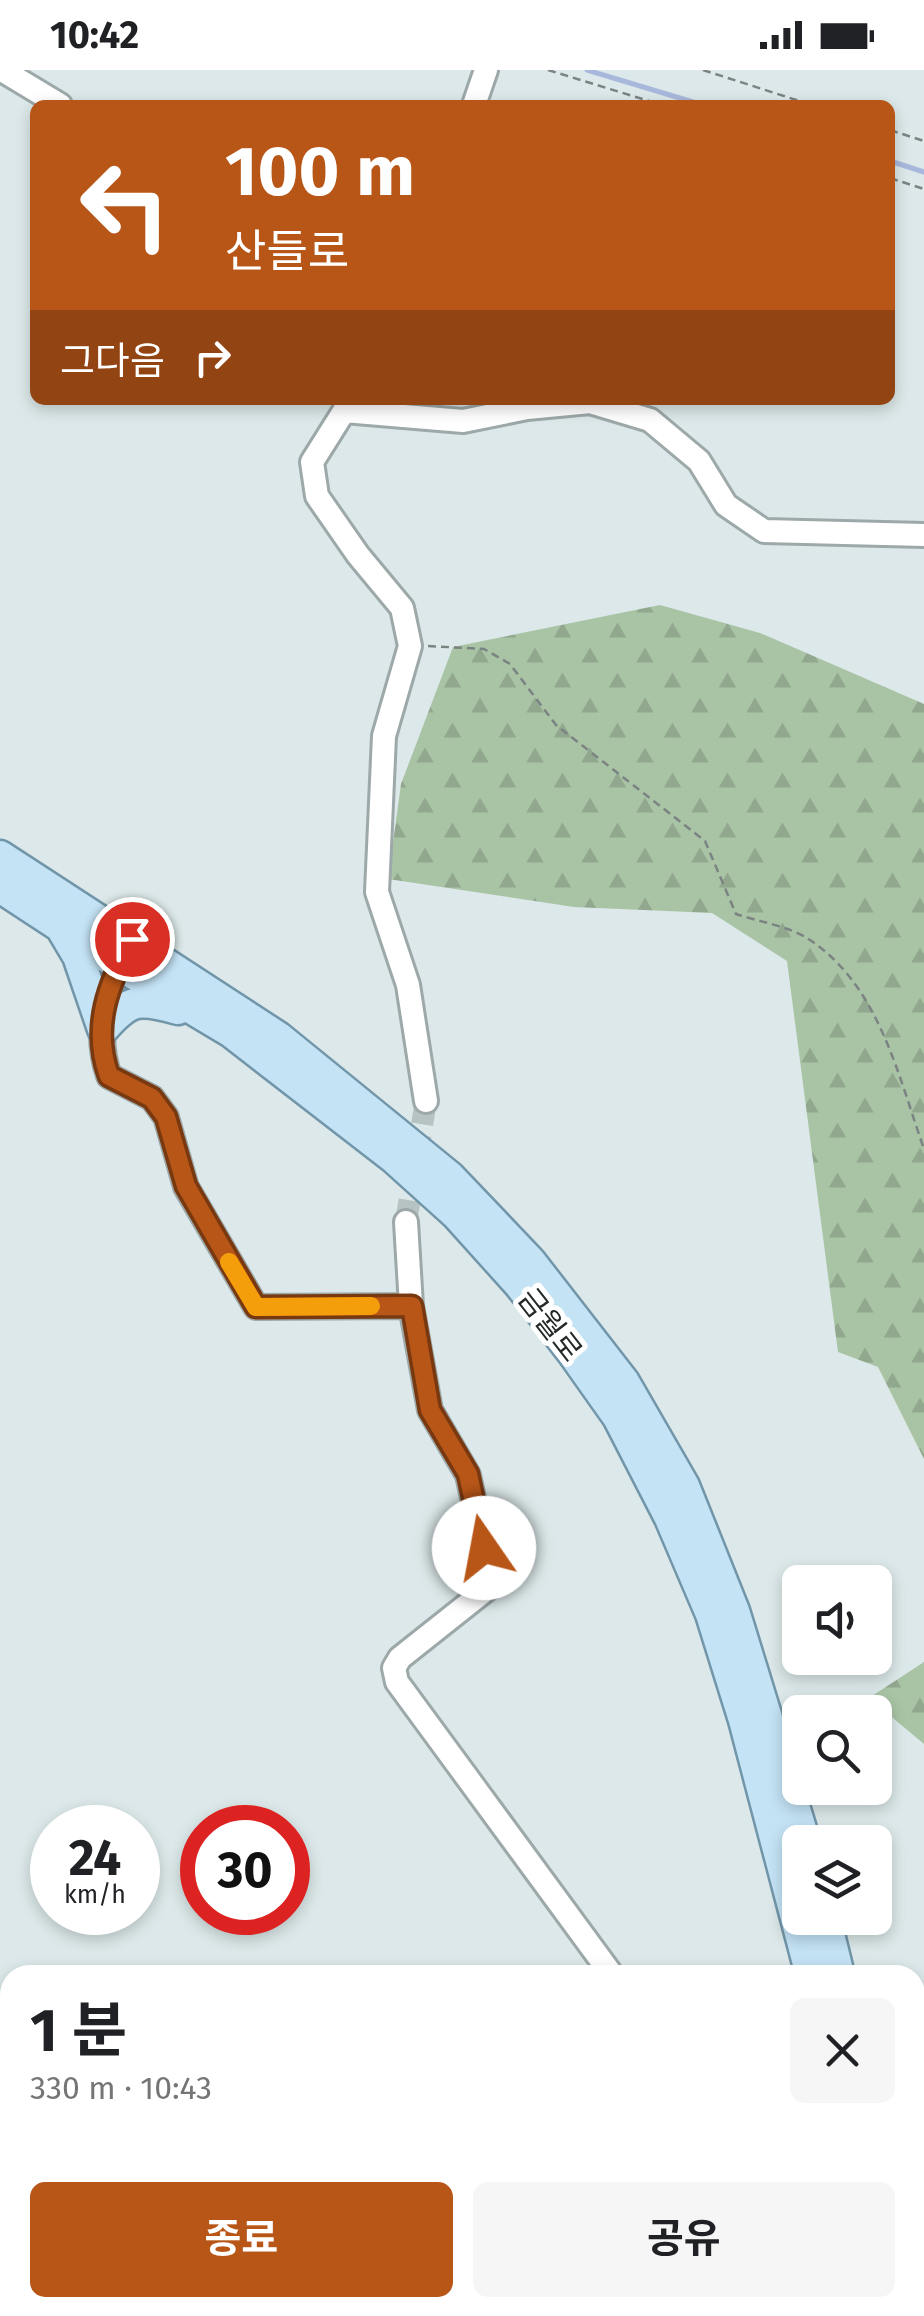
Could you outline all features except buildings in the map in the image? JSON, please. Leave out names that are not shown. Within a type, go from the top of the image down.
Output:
[{"type":"main road","name":"금월로","points":[[0,856],[382,1149],[456,1214],[519,1284],[618,1418],[670,1518],[711,1614],[744,1720],[808,1965]]},
{"type":"main road","name":"금월로","points":[[0,887],[60,926],[125,952],[278,1037],[450,1177],[530,1261],[614,1370],[684,1486],[734,1612],[800,1825]]},
{"type":"main road","points":[[60,926],[78,956],[103,1029]]},
{"type":"main road","points":[[103,1029],[120,1009],[142,1000],[214,1020]]},
{"type":"main road","points":[[828,1935],[836,1965]]},
{"type":"street","points":[[2,70],[52,100]]},
{"type":"street","points":[[476,100],[486,70]]},
{"type":"street","points":[[426,1101],[408,984],[378,892],[384,736],[410,646],[402,608],[316,496],[312,462],[347,406],[463,420],[569,405]]},
{"type":"street","points":[[600,405],[650,420],[699,461],[726,505],[764,531],[924,535]]},
{"type":"street","points":[[125,952],[106,990],[102,1054],[109,1076],[152,1098],[166,1117],[186,1186],[256,1307],[412,1306]]},
{"type":"street","points":[[406,1222],[412,1306],[430,1410],[468,1474],[492,1585],[400,1658],[394,1668],[397,1682],[605,1965]]},
{"type":"path","points":[[548,70],[646,100]]},
{"type":"path","points":[[703,70],[796,100]]},
{"type":"path","points":[[895,132],[924,141]]},
{"type":"path","points":[[895,180],[924,189]]},
{"type":"path","points":[[410,646],[484,649],[510,664],[556,725],[706,842],[736,914],[807,937],[850,972],[884,1034],[924,1149]]},
{"type":"green space","points":[[660,605],[760,633],[924,704],[924,1459],[878,1367],[838,1352],[787,961],[712,913],[574,907],[388,879],[401,784],[453,647]]},
{"type":"green space","points":[[924,1662],[924,1744],[892,1717],[892,1695],[874,1695]]},
{"type":"waterway","points":[[587,70],[686,100]]},
{"type":"waterway","points":[[895,163],[924,172]]},
{"type":"tunnel","points":[[406,1222],[426,1101]]},
{"type":"slow traffic","points":[[229,1262],[256,1307],[371,1306]]},
{"type":"route","points":[[132,939],[106,990],[102,1054],[109,1076],[152,1098],[166,1117],[186,1186],[256,1307],[412,1306],[430,1410],[468,1474],[484,1548]]}]
